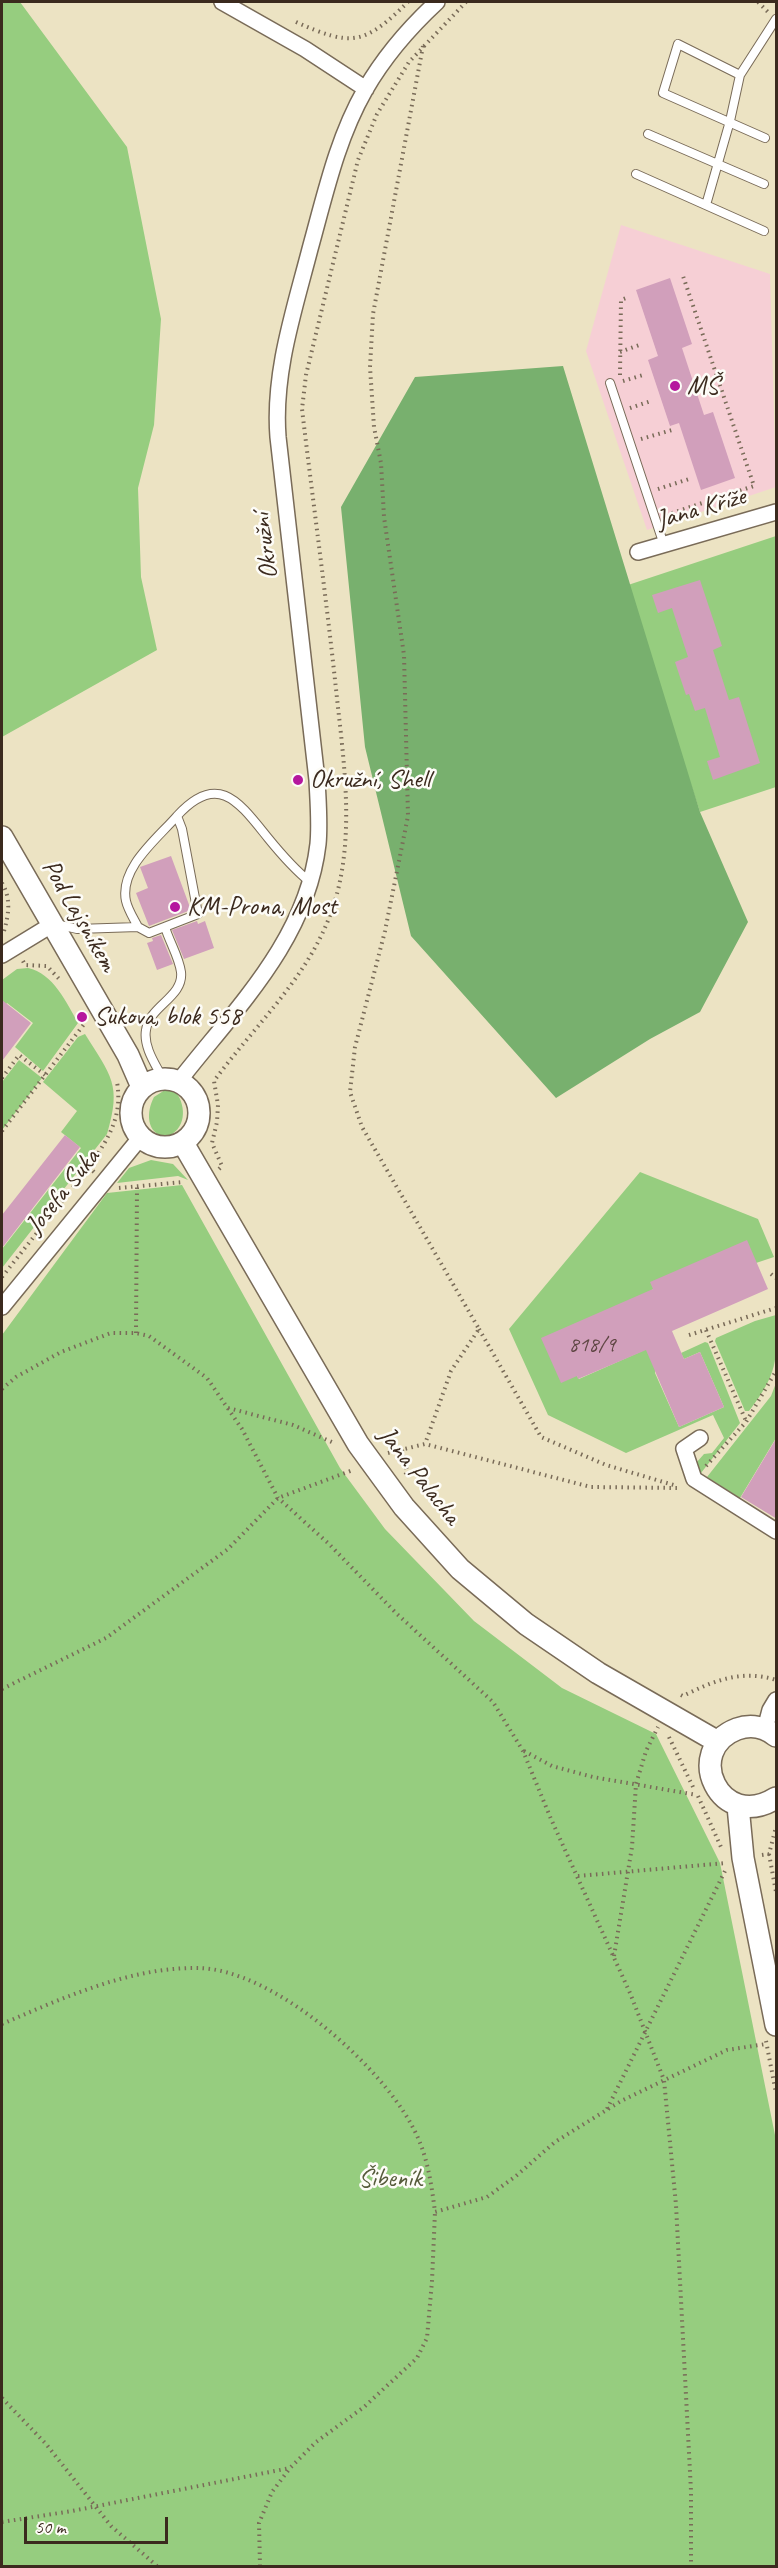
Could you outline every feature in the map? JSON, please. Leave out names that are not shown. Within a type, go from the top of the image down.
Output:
[{"type":"street","points":[[222,2],[287,38],[366,89]]},
{"type":"street","name":"Okružní","points":[[171,1080],[274,960],[295,924],[310,882],[318,844],[317,780],[276,405],[286,343],[332,171],[352,117],[366,89],[397,45],[437,2]]},
{"type":"street","name":"Jana Kříže","points":[[638,552],[777,512]]},
{"type":"street","name":"Pod Lajsníkem","points":[[2,837],[128,1054],[142,1088]]},
{"type":"street","points":[[2,955],[53,924]]},
{"type":"street","points":[[171,1080],[189,1088],[199,1107],[196,1128],[183,1143],[160,1148],[140,1138],[134,1129],[131,1107],[135,1096],[150,1082],[171,1080]]},
{"type":"street","name":"Josefa Suka","points":[[2,1307],[122,1157],[140,1138]]},
{"type":"street","name":"Jana Palacha","points":[[183,1143],[358,1444],[404,1506],[460,1569],[526,1624],[663,1719],[718,1742]]},
{"type":"street","points":[[700,1438],[684,1449],[688,1483],[777,1531]]},
{"type":"street","points":[[777,1700],[770,1710],[771,1732],[752,1726],[728,1733],[718,1742],[712,1754],[710,1766],[717,1791],[738,1806],[751,1808],[764,1805],[777,1798]]},
{"type":"street","points":[[738,1806],[743,1858],[777,2025]]},
{"type":"lane","points":[[706,205],[730,121],[740,75],[777,19]]},
{"type":"lane","points":[[740,75],[678,44],[663,93],[765,138]]},
{"type":"lane","points":[[648,134],[764,184]]},
{"type":"lane","points":[[636,174],[764,231]]},
{"type":"lane","points":[[610,383],[664,545]]},
{"type":"lane","points":[[138,927],[126,902],[127,881],[132,869],[187,805],[205,795],[219,794],[232,798],[246,810],[288,862],[310,882]]},
{"type":"lane","points":[[53,924],[77,929],[138,927],[148,933],[198,914],[182,830],[177,816]]},
{"type":"lane","points":[[165,927],[181,972],[179,987],[150,1018],[145,1031],[147,1047],[171,1080]]},
{"type":"path","points":[[287,38],[294,22],[331,37],[348,40],[366,36],[383,26],[408,2]]},
{"type":"path","points":[[204,1180],[222,1166],[212,1143],[218,1105],[214,1081],[240,1045],[294,982],[328,922],[339,889],[345,842],[345,781],[330,633],[302,409],[303,389],[358,160],[384,100],[409,62],[466,2]]},
{"type":"path","points":[[423,46],[373,314],[370,367],[384,517],[404,655],[408,816],[385,931],[355,1047],[350,1092],[362,1127],[541,1437],[606,1465],[688,1483]]},
{"type":"path","points":[[655,519],[754,486],[682,273]]},
{"type":"path","points":[[620,352],[642,344]]},
{"type":"path","points":[[620,382],[643,375]]},
{"type":"path","points":[[620,411],[651,401]]},
{"type":"path","points":[[639,440],[672,430]]},
{"type":"path","points":[[655,490],[689,479]]},
{"type":"path","points":[[2,1131],[85,1023]]},
{"type":"path","points":[[2,1077],[19,1055],[45,1075]]},
{"type":"path","points":[[2,1277],[88,1167]]},
{"type":"path","points":[[136,1333],[137,1186]]},
{"type":"path","points":[[771,1274],[777,1278]]},
{"type":"path","points":[[689,1335],[777,1308]]},
{"type":"path","points":[[425,1444],[451,1371],[479,1329]]},
{"type":"path","points":[[706,1330],[746,1422]]},
{"type":"path","points":[[2,1389],[16,1377],[62,1352],[111,1333],[136,1333],[149,1336],[207,1378],[242,1429],[278,1498],[328,1543],[404,1621],[494,1702],[523,1751],[614,1958],[664,2080],[676,2205],[683,2367],[692,2491],[691,2566]]},
{"type":"path","points":[[388,1453],[425,1444],[591,1487],[688,1483],[746,1422],[777,1371]]},
{"type":"path","points":[[227,1407],[293,1425],[341,1446]]},
{"type":"path","points":[[2,1689],[106,1638],[228,1549],[278,1498]]},
{"type":"path","points":[[614,1958],[628,1870],[636,1784],[646,1751],[663,1719],[673,1692],[683,1696],[718,1680],[743,1674],[777,1680]]},
{"type":"path","points":[[523,1751],[552,1766],[593,1777],[697,1795]]},
{"type":"path","points":[[777,1827],[769,1854],[777,1892]]},
{"type":"path","points":[[743,1858],[769,1854]]},
{"type":"path","points":[[577,1876],[729,1862],[606,2110]]},
{"type":"path","points":[[2,2024],[97,1986],[153,1971],[199,1968],[230,1973],[281,1995],[333,2034],[380,2079],[411,2124],[430,2168],[435,2212],[427,2338],[417,2358],[364,2407],[316,2442],[290,2468],[272,2492],[260,2523],[260,2566]]},
{"type":"path","points":[[435,2212],[487,2197],[516,2176],[555,2142],[606,2110],[664,2080],[727,2050],[766,2044]]},
{"type":"path","points":[[2,2398],[46,2444],[111,2526],[157,2566]]},
{"type":"path","points":[[2,2522],[290,2468]]},
{"type":"shaded area","points":[[621,225],[770,274],[776,487],[647,530],[586,351]]},
{"type":"green space","points":[[2,2],[20,2],[127,147],[161,319],[154,425],[138,488],[141,577],[157,650],[2,737]]},
{"type":"green space","points":[[563,366],[700,812],[748,922],[700,1012],[650,1039],[556,1098],[411,936],[365,747],[341,507],[415,377]]},
{"type":"green space","points":[[776,536],[776,787],[700,812],[625,586]]},
{"type":"green space","points":[[28,968],[37,971],[52,982],[78,1023],[43,1071],[15,1047],[33,1023],[7,1003],[2,1009],[2,980],[17,969]]},
{"type":"green space","points":[[85,1034],[102,1060],[111,1081],[114,1103],[107,1134],[2,1268],[2,1249],[81,1148],[61,1132],[77,1111],[43,1082],[78,1037]]},
{"type":"green space","points":[[19,1060],[42,1078],[2,1130],[2,1082]]},
{"type":"green space","points":[[165,1090],[176,1092],[183,1111],[183,1118],[178,1129],[166,1137],[159,1135],[151,1127],[149,1115],[154,1097]]},
{"type":"green space","points":[[151,1160],[173,1164],[188,1180],[178,1176],[117,1183],[129,1168]]},
{"type":"green space","points":[[640,1172],[758,1219],[774,1257],[653,1289],[577,1376],[579,1379],[658,1344],[655,1373],[679,1427],[724,1407],[700,1352],[684,1359],[681,1353],[705,1342],[708,1343],[740,1423],[701,1473],[696,1470],[696,1463],[704,1454],[712,1453],[724,1438],[713,1415],[626,1453],[548,1415],[509,1329]]},
{"type":"green space","name":"Šibeník","points":[[182,1185],[340,1468],[385,1529],[474,1621],[562,1688],[656,1734],[720,1863],[776,2140],[776,2566],[2,2566],[2,1335],[107,1193]]},
{"type":"green space","points":[[776,1315],[776,1356],[771,1376],[759,1398],[749,1411],[745,1411],[715,1341],[716,1338],[755,1321]]},
{"type":"green space","points":[[776,1383],[776,1438],[740,1498],[707,1477],[771,1396]]},
{"type":"building","name":"MŠ","points":[[670,278],[692,344],[682,348],[704,415],[713,412],[735,478],[701,490],[679,423],[670,426],[648,360],[658,356],[636,290]]},
{"type":"building","points":[[700,580],[722,646],[713,650],[729,700],[739,697],[760,763],[713,780],[707,761],[720,757],[705,708],[695,711],[689,694],[686,695],[675,662],[688,657],[672,608],[658,613],[652,595]]},
{"type":"building","points":[[171,856],[191,910],[149,926],[136,893],[148,888],[140,867]]},
{"type":"building","points":[[197,921],[198,924],[205,921],[214,948],[184,959],[172,930]]},
{"type":"building","points":[[161,935],[173,964],[157,970],[147,943],[153,941],[152,938]]},
{"type":"building","points":[[2,1000],[31,1023],[2,1061]]},
{"type":"building","points":[[65,1135],[80,1147],[2,1248],[2,1215]]},
{"type":"building","points":[[747,1240],[768,1289],[672,1331],[684,1359],[700,1352],[724,1407],[679,1427],[646,1350],[578,1379],[577,1376],[561,1383],[541,1338],[653,1289],[650,1282]]},
{"type":"building","points":[[777,1437],[777,1519],[741,1497]]},
{"type":"place","name":"MŠ","points":[[675,386]]},
{"type":"place","name":"Okružní, Shell","points":[[298,780]]},
{"type":"place","name":"KM-Prona, Most","points":[[175,907]]},
{"type":"place","name":"Sukova, blok 558","points":[[82,1017]]}]
